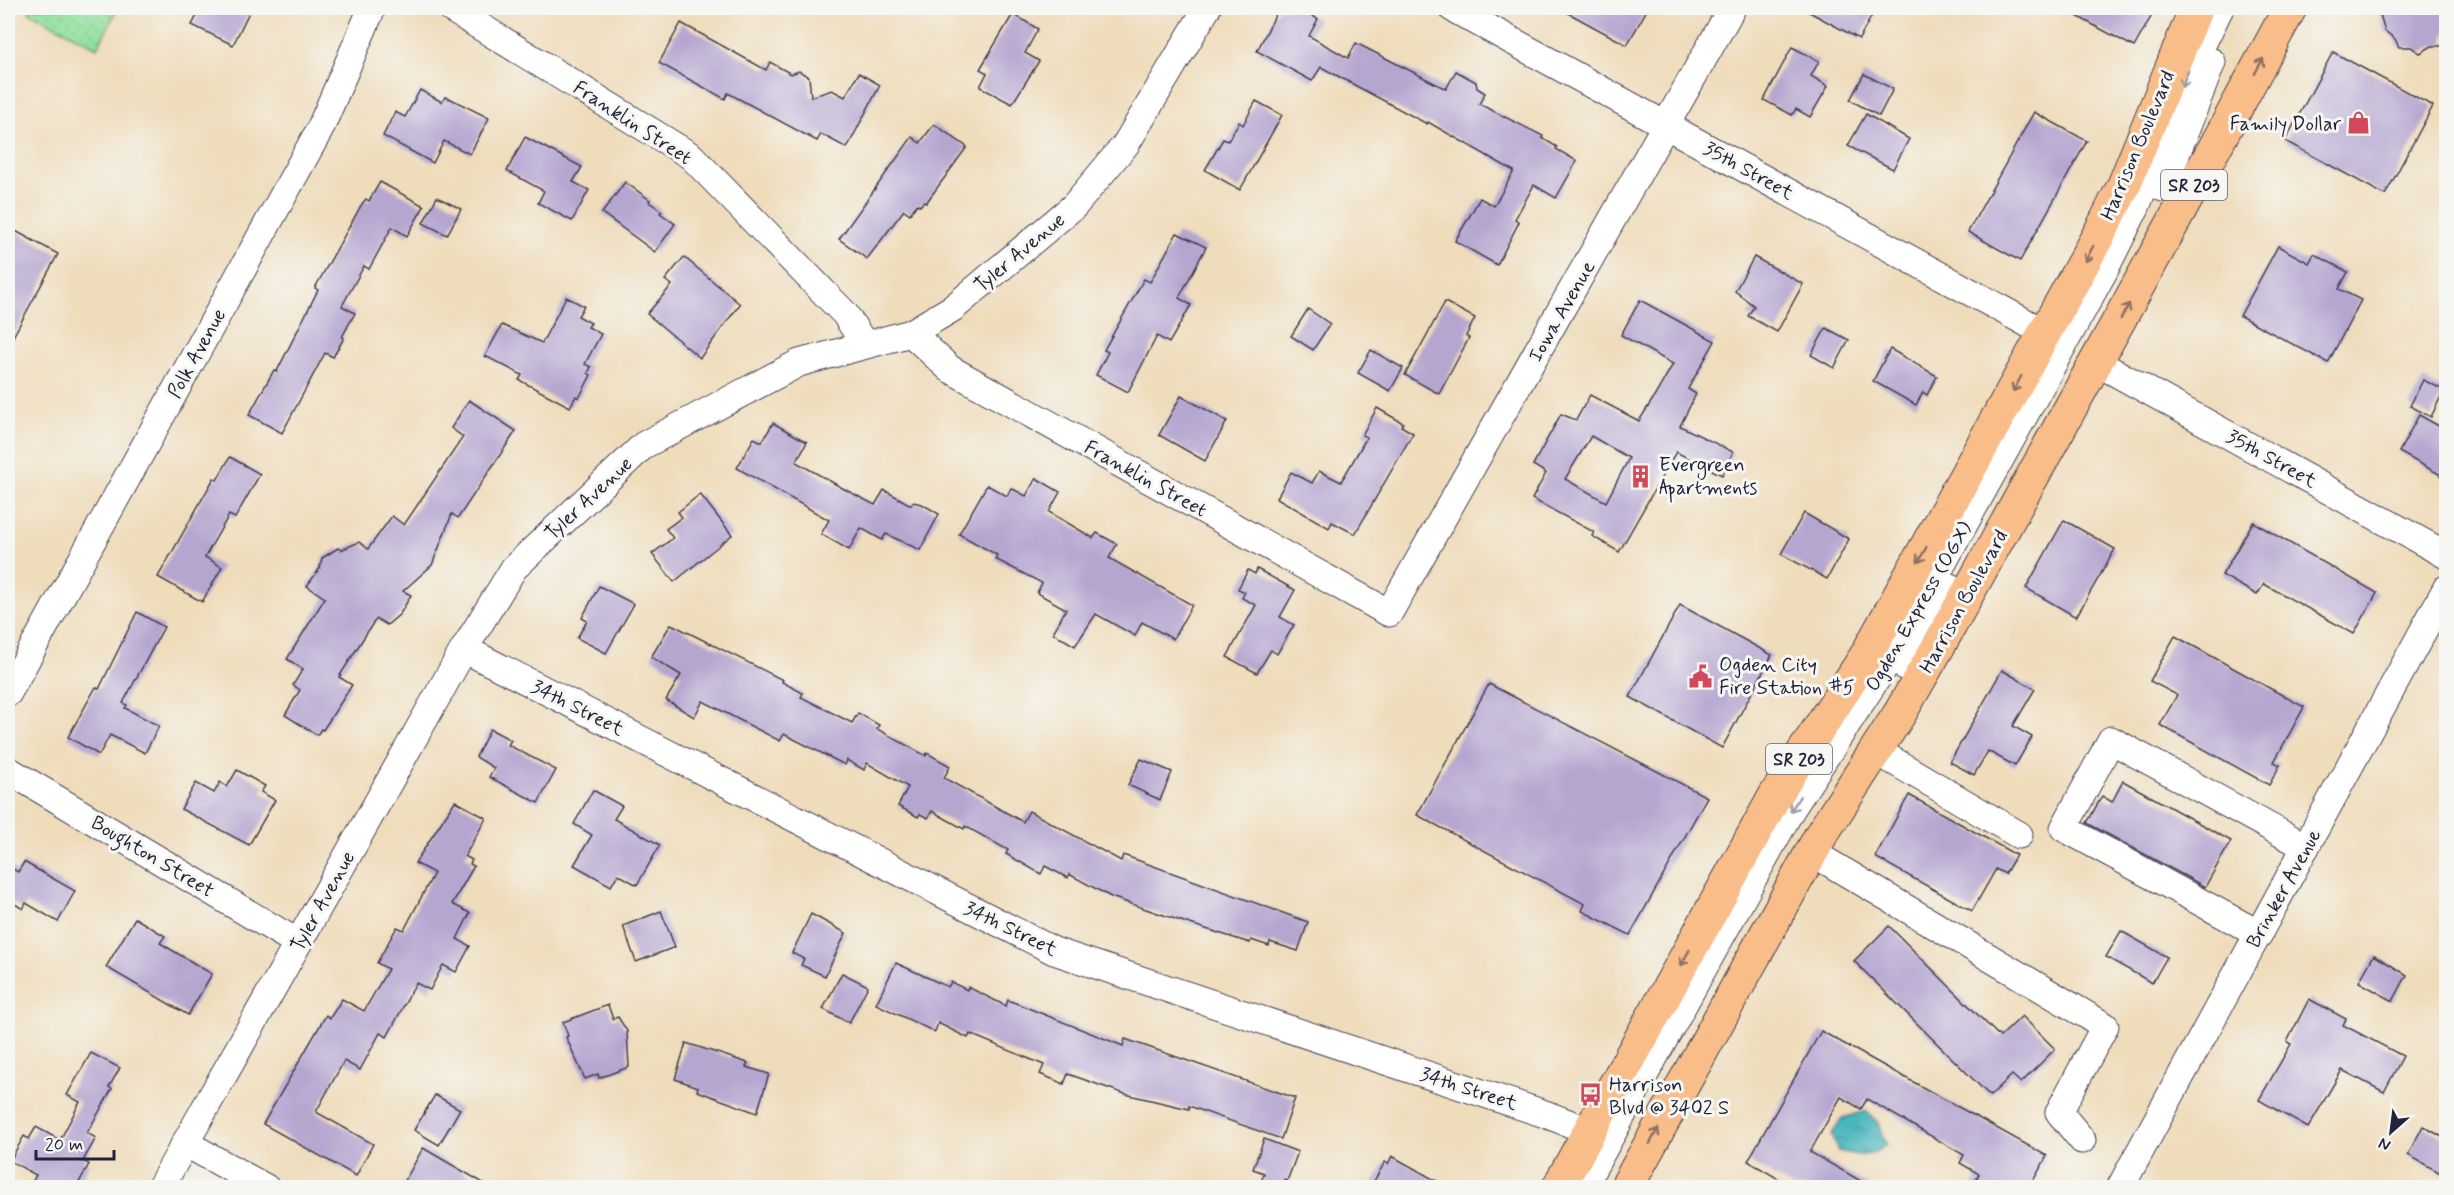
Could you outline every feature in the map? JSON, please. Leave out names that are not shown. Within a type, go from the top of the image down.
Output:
[{"type":"main road","name":"Harrison Boulevard","points":[[1558,1188],[1775,796],[1866,656],[2045,333],[2124,184],[2196,8]]},
{"type":"main road","name":"Harrison Boulevard","points":[[1626,1188],[1811,852],[1938,647],[2290,8]]},
{"type":"street","name":"Polk Avenue","points":[[8,693],[320,129],[372,8]]},
{"type":"street","name":"Franklin Street","points":[[450,8],[690,156],[844,314],[865,345]]},
{"type":"street","name":"Tyler Avenue","points":[[160,1188],[464,649],[514,568],[644,445],[799,363],[911,333],[953,308],[1074,206],[1126,144],[1207,8]]},
{"type":"street","name":"35th Street","points":[[1452,8],[2045,333]]},
{"type":"street","name":"Iowa Avenue","points":[[1389,613],[1732,8]]},
{"type":"street","name":"Ogden Express (OGX)","points":[[1582,1188],[1792,808],[1892,655],[2103,273],[2136,207],[2189,71],[2220,8]]},
{"type":"street","name":"Ogden Express (OGX)","points":[[1601,1188],[1802,828],[1914,654],[2130,255],[2163,188],[2205,81],[2237,8]]},
{"type":"street","name":"Franklin Street","points":[[911,333],[950,369],[1389,613]]},
{"type":"street","name":"35th Street","points":[[2096,362],[2446,555]]},
{"type":"street","name":"Brinker Avenue","points":[[2120,1188],[2446,589]]},
{"type":"street","name":"34th Street","points":[[464,649],[1054,951],[1545,1114],[1589,1131]]},
{"type":"street","points":[[2259,934],[2064,828],[2111,740],[2306,848]]},
{"type":"street","points":[[1875,750],[2019,835]]},
{"type":"street","name":"Boughton Street","points":[[8,770],[298,943]]},
{"type":"street","points":[[1811,852],[2105,1026],[2059,1112],[2082,1140]]},
{"type":"street","points":[[185,1143],[266,1188]]},
{"type":"green space","points":[[31,8],[118,8],[97,48],[29,12]]},
{"type":"water","points":[[1866,1111],[1878,1123],[1886,1144],[1875,1152],[1864,1155],[1838,1151],[1831,1135],[1843,1118]]},
{"type":"building","points":[[201,8],[251,8],[233,45],[192,25]]},
{"type":"building","points":[[1279,8],[1298,8],[1318,19],[1309,36],[1348,58],[1356,43],[1446,89],[1456,71],[1476,82],[1477,88],[1485,93],[1479,104],[1543,136],[1542,138],[1557,147],[1556,149],[1577,161],[1556,198],[1534,185],[1515,219],[1519,222],[1497,265],[1455,241],[1480,198],[1494,206],[1514,171],[1428,122],[1427,124],[1321,67],[1312,81],[1257,51]]},
{"type":"building","points":[[1559,8],[1648,8],[1627,45]]},
{"type":"building","points":[[1802,8],[1876,8],[1859,39]]},
{"type":"building","points":[[2062,8],[2156,8],[2134,47]]},
{"type":"building","points":[[2378,8],[2446,8],[2446,34],[2442,46],[2432,46],[2420,53],[2411,47],[2399,47],[2395,39],[2385,31]]},
{"type":"building","points":[[1013,14],[1038,29],[1025,53],[1039,61],[1012,104],[980,87],[987,73],[980,69]]},
{"type":"building","points":[[681,23],[766,70],[770,62],[791,74],[799,71],[809,77],[811,97],[832,90],[845,97],[859,73],[880,85],[847,148],[821,134],[817,141],[728,93],[725,99],[659,63]]},
{"type":"building","points":[[1792,47],[1819,61],[1811,76],[1828,86],[1810,117],[1796,109],[1792,115],[1764,100]]},
{"type":"building","name":"Family Dollar","points":[[2333,52],[2433,106],[2385,195],[2285,141]]},
{"type":"building","points":[[1864,74],[1893,89],[1879,116],[1850,100]]},
{"type":"building","points":[[420,90],[442,102],[445,97],[451,99],[489,118],[470,154],[444,141],[433,163],[383,136],[395,112],[405,117]]},
{"type":"building","points":[[1256,101],[1282,115],[1240,190],[1205,170],[1223,139],[1228,141],[1239,122],[1243,125]]},
{"type":"building","points":[[2034,112],[2087,141],[2020,261],[1968,232]]},
{"type":"building","points":[[1866,114],[1909,139],[1893,169],[1848,146]]},
{"type":"building","points":[[934,124],[967,147],[926,203],[924,201],[920,206],[917,204],[910,214],[904,210],[867,259],[839,239],[912,137],[920,143]]},
{"type":"building","points":[[525,137],[582,167],[573,182],[589,190],[572,221],[538,203],[544,191],[507,171]]},
{"type":"building","points":[[380,182],[424,206],[407,236],[392,227],[369,269],[364,266],[342,306],[355,313],[342,337],[344,338],[333,357],[325,353],[282,433],[249,415],[274,370],[277,371],[318,290],[315,288],[362,204],[366,199],[369,201]]},
{"type":"building","points":[[625,182],[650,200],[649,202],[662,211],[660,213],[675,224],[655,252],[602,213]]},
{"type":"building","points":[[437,197],[461,209],[447,235],[423,223]]},
{"type":"building","points":[[8,227],[58,254],[8,346]]},
{"type":"building","points":[[1177,233],[1206,247],[1179,298],[1191,305],[1169,343],[1157,336],[1128,392],[1096,375],[1108,352],[1104,350],[1144,279],[1150,282]]},
{"type":"building","points":[[2278,246],[2309,263],[2314,254],[2348,272],[2339,289],[2361,300],[2328,363],[2240,316]]},
{"type":"building","points":[[684,257],[740,304],[700,358],[647,314],[672,285],[665,280]]},
{"type":"building","points":[[1754,257],[1803,284],[1777,332],[1748,316],[1754,306],[1735,291]]},
{"type":"building","points":[[566,297],[584,306],[578,316],[591,323],[588,327],[601,334],[585,364],[591,367],[588,373],[591,375],[579,398],[576,396],[570,407],[519,380],[522,375],[485,356],[502,325],[542,343]]},
{"type":"building","name":"Evergreen Apartments","points":[[1640,300],[1715,341],[1688,389],[1696,394],[1680,426],[1733,452],[1722,475],[1676,452],[1619,552],[1592,536],[1594,532],[1532,499],[1546,473],[1533,465],[1561,414],[1576,420],[1590,395],[1639,421],[1673,364],[1621,335]],"holes":[[[1591,436],[1629,458],[1606,502],[1565,479]]]},
{"type":"building","points":[[1445,302],[1475,318],[1466,336],[1469,338],[1439,394],[1405,375]]},
{"type":"building","points":[[1308,309],[1330,324],[1313,350],[1291,336]]},
{"type":"building","points":[[1826,328],[1849,340],[1834,368],[1811,355]]},
{"type":"building","points":[[1890,349],[1937,376],[1927,395],[1923,392],[1916,405],[1873,381]]},
{"type":"building","points":[[1371,350],[1403,368],[1390,391],[1358,373]]},
{"type":"building","points":[[2423,380],[2444,390],[2431,417],[2410,406]]},
{"type":"building","points":[[1181,396],[1227,421],[1205,461],[1159,435]]},
{"type":"building","points":[[469,400],[516,431],[458,518],[452,514],[432,565],[403,591],[411,595],[400,614],[387,625],[377,619],[373,623],[339,677],[352,685],[323,730],[321,729],[317,735],[285,715],[300,690],[293,685],[303,669],[287,659],[325,598],[307,586],[320,568],[322,558],[338,548],[341,550],[359,542],[368,549],[392,516],[404,525],[463,437],[451,428]]},
{"type":"building","points":[[1377,408],[1403,423],[1401,426],[1413,433],[1355,534],[1332,522],[1329,528],[1277,498],[1291,472],[1312,483],[1319,471],[1341,482],[1367,437],[1362,435]]},
{"type":"building","points":[[2419,415],[2446,430],[2446,478],[2399,452]]},
{"type":"building","points":[[773,423],[807,442],[796,462],[846,490],[875,505],[884,490],[911,505],[913,502],[922,504],[939,514],[920,550],[886,534],[882,540],[861,528],[849,550],[821,534],[829,520],[737,468],[754,438],[762,442]]},
{"type":"building","points":[[230,457],[260,474],[235,518],[229,515],[205,557],[222,567],[202,602],[158,577],[214,478],[217,480]]},
{"type":"building","points":[[1036,478],[1060,492],[1049,512],[1093,538],[1097,533],[1117,544],[1109,558],[1192,605],[1173,639],[1142,622],[1135,636],[1096,614],[1075,646],[1053,633],[1066,609],[1037,593],[1042,583],[995,559],[997,555],[959,534],[987,485],[1007,496],[1011,488],[1026,496]]},
{"type":"building","points":[[700,494],[732,535],[674,582],[652,554],[673,538],[666,529],[682,517],[678,512]]},
{"type":"building","points":[[1804,513],[1849,539],[1827,579],[1781,554]]},
{"type":"building","points":[[2064,520],[2115,549],[2076,617],[2026,588]]},
{"type":"building","points":[[2253,522],[2377,593],[2354,634],[2264,584],[2257,595],[2222,575]]},
{"type":"building","points":[[1257,569],[1295,590],[1280,617],[1294,625],[1277,654],[1271,650],[1257,673],[1227,657],[1256,605],[1242,598],[1245,592],[1238,589],[1248,570],[1255,574]]},
{"type":"building","points":[[599,586],[634,604],[606,653],[577,638],[587,621],[582,618]]},
{"type":"building","name":"Ogden City Fire Station #5","points":[[1680,605],[1772,655],[1722,748],[1630,697]]},
{"type":"building","points":[[137,612],[164,627],[123,703],[127,705],[125,708],[159,726],[145,753],[110,735],[99,755],[68,737],[96,687],[99,689]]},
{"type":"building","points":[[671,624],[783,680],[782,682],[803,693],[801,697],[852,723],[858,713],[879,725],[877,729],[926,756],[927,753],[950,766],[944,778],[1023,822],[1029,811],[1121,861],[1123,855],[1308,922],[1298,951],[1270,942],[1269,946],[1251,940],[1250,943],[1184,922],[1111,897],[1069,874],[1068,878],[1045,866],[1041,874],[1006,854],[1008,850],[965,826],[964,829],[932,811],[928,818],[920,814],[918,817],[898,806],[908,787],[867,763],[864,770],[847,760],[845,765],[784,734],[780,741],[703,701],[694,717],[666,700],[681,675],[651,657]]},
{"type":"building","points":[[2175,636],[2304,707],[2274,762],[2280,765],[2269,785],[2160,725],[2177,695],[2150,681]]},
{"type":"building","points":[[2002,670],[2035,689],[2013,726],[2032,737],[2015,766],[1988,751],[1974,775],[1950,762]]},
{"type":"building","points":[[1489,684],[1707,797],[1630,935],[1582,911],[1585,904],[1417,815]]},
{"type":"building","points":[[490,729],[511,740],[508,745],[556,770],[538,803],[489,777],[494,768],[476,757]]},
{"type":"building","points":[[1141,759],[1172,772],[1160,800],[1128,785]]},
{"type":"building","points":[[237,770],[265,786],[261,792],[275,800],[249,845],[181,809],[196,783],[214,793],[220,782],[227,787]]},
{"type":"building","points":[[2123,781],[2231,841],[2205,887],[2087,823],[2102,796],[2112,802]]},
{"type":"building","points":[[593,790],[622,806],[614,819],[660,845],[637,885],[618,874],[611,886],[574,865],[592,835],[574,824]]},
{"type":"building","points":[[1909,795],[2016,855],[2005,874],[1996,869],[1972,911],[1875,857]]},
{"type":"building","points":[[455,801],[486,818],[465,856],[472,860],[470,864],[474,866],[452,904],[470,913],[457,939],[470,946],[456,972],[443,965],[430,990],[416,983],[387,1037],[380,1033],[360,1070],[344,1061],[316,1112],[373,1144],[356,1176],[263,1124],[326,1015],[330,1018],[342,999],[364,1011],[388,969],[377,963],[397,927],[404,930],[434,873],[415,863]]},
{"type":"building","points":[[24,862],[75,891],[58,922],[26,903],[23,909],[8,900],[8,866],[18,872]]},
{"type":"building","points":[[661,911],[675,947],[636,962],[623,926]]},
{"type":"building","points":[[811,914],[846,933],[825,976],[801,965],[804,959],[792,953]]},
{"type":"building","points":[[135,918],[165,936],[160,943],[212,974],[188,1015],[106,967]]},
{"type":"building","points":[[1889,926],[2000,1037],[2022,1016],[2055,1049],[2021,1083],[2012,1075],[1990,1096],[1854,961]]},
{"type":"building","points":[[2121,931],[2167,957],[2152,983],[2106,957]]},
{"type":"building","points":[[2374,955],[2407,975],[2393,1001],[2359,982]]},
{"type":"building","points":[[896,963],[948,987],[951,982],[967,990],[968,987],[1006,1006],[1008,1000],[1123,1046],[1125,1039],[1295,1098],[1281,1139],[1189,1106],[1189,1109],[1125,1094],[1068,1074],[1064,1084],[1040,1074],[1044,1065],[970,1034],[968,1038],[938,1023],[935,1032],[876,1004]]},
{"type":"building","points":[[842,973],[868,986],[849,1023],[823,1009]]},
{"type":"building","points":[[2309,999],[2346,1019],[2343,1025],[2403,1056],[2384,1092],[2342,1070],[2308,1128],[2259,1100],[2291,1044],[2287,1042]]},
{"type":"building","points":[[608,1005],[613,1019],[618,1017],[627,1031],[629,1067],[599,1078],[598,1074],[585,1079],[566,1037],[568,1036],[563,1022]]},
{"type":"building","points":[[1821,1031],[2047,1156],[2029,1188],[1971,1188],[1979,1174],[1960,1163],[1964,1155],[1867,1099],[1861,1109],[1841,1097],[1810,1152],[1873,1188],[1794,1188],[1748,1161]]},
{"type":"building","points":[[686,1043],[748,1063],[746,1067],[769,1074],[757,1113],[697,1091],[698,1087],[675,1079]]},
{"type":"building","points":[[91,1053],[120,1068],[109,1087],[112,1089],[87,1133],[96,1138],[83,1161],[89,1164],[76,1188],[29,1188],[36,1175],[10,1161],[24,1136],[29,1139],[36,1127],[60,1140],[80,1102],[67,1095]]},
{"type":"building","points":[[435,1095],[460,1109],[439,1145],[414,1130]]},
{"type":"building","points":[[2423,1126],[2446,1139],[2446,1176],[2408,1155]]},
{"type":"building","points":[[1264,1139],[1298,1152],[1287,1181],[1284,1180],[1281,1188],[1261,1182],[1264,1173],[1253,1169]]},
{"type":"building","points":[[423,1148],[492,1188],[401,1188]]},
{"type":"building","points":[[1392,1156],[1449,1188],[1370,1188],[1385,1162],[1388,1164]]},
{"type":"place","name":"Family Dollar","points":[[2359,123]]},
{"type":"place","name":"Evergreen Apartments","points":[[1641,476]]},
{"type":"place","name":"Ogden City Fire Station #5","points":[[1701,676]]},
{"type":"place","name":"Harrison Blvd @ 3402 S","points":[[1591,1095]]}]
